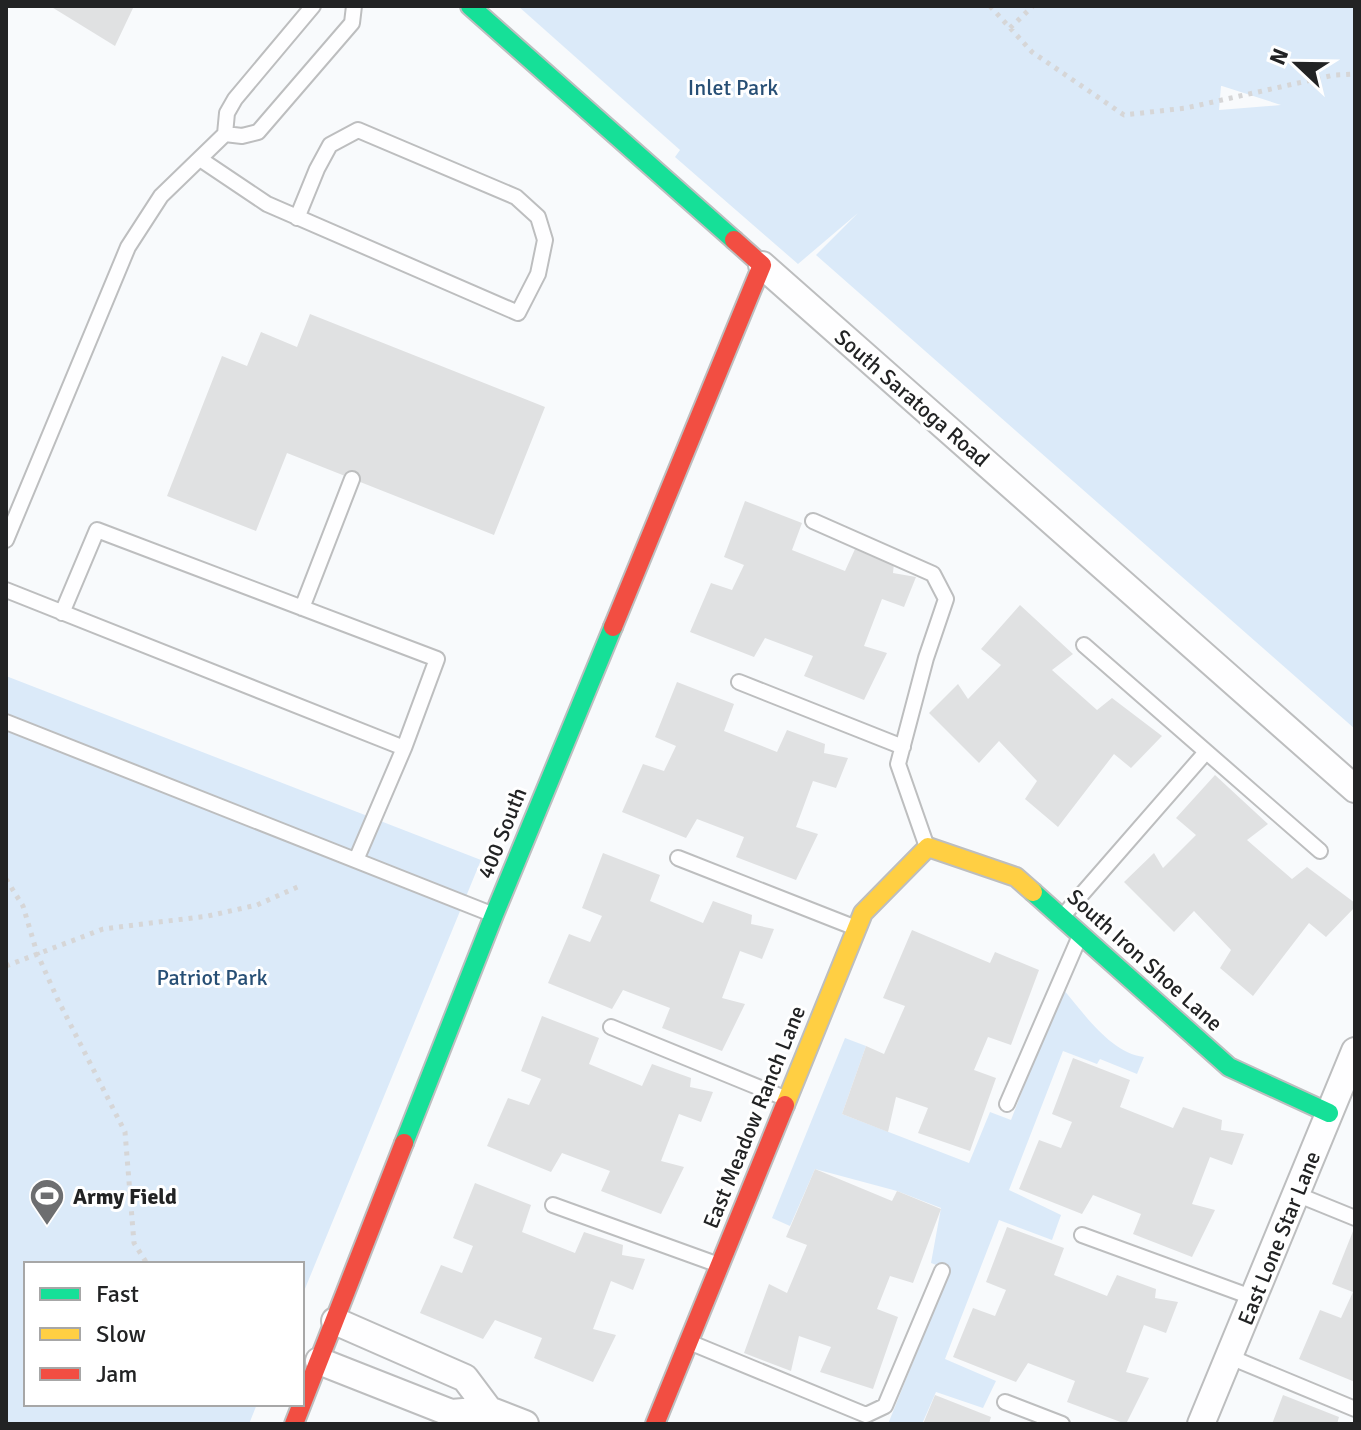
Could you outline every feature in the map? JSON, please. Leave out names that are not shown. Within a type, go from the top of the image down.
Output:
[{"type":"street","name":"South Saratoga Road","points":[[470,6],[1355,789]]},
{"type":"street","name":"400 South","points":[[304,1399],[494,915],[762,265]]},
{"type":"street","name":"South Iron Shoe Lane","points":[[928,847],[1016,877],[1229,1067],[1329,1113]]},
{"type":"street","name":"East Meadow Ranch Lane","points":[[655,1424],[863,913],[928,847]]},
{"type":"street","name":"East Lone Star Lane","points":[[1201,1424],[1355,1051]]},
{"type":"street","points":[[335,1321],[465,1378],[489,1410]]},
{"type":"street","points":[[319,1361],[451,1413],[489,1410],[525,1424]]},
{"type":"lane","points":[[6,540],[128,247],[161,196],[225,134],[227,113],[235,99],[313,6]]},
{"type":"lane","points":[[225,134],[242,136],[258,132],[352,23],[354,6]]},
{"type":"lane","points":[[200,159],[267,204],[297,218],[518,313],[538,274],[545,240],[538,217],[516,197],[358,130],[330,145],[297,218]]},
{"type":"lane","points":[[302,608],[352,479]]},
{"type":"lane","points":[[813,521],[933,574],[946,599],[926,658],[898,764],[928,847]]},
{"type":"lane","points":[[62,613],[97,530],[437,659],[404,748],[356,860]]},
{"type":"lane","points":[[6,590],[404,748]]},
{"type":"lane","points":[[1084,645],[1320,851]]},
{"type":"lane","points":[[739,682],[903,747]]},
{"type":"lane","points":[[6,722],[494,915]]},
{"type":"lane","points":[[1062,918],[1206,752]]},
{"type":"lane","points":[[678,858],[857,928]]},
{"type":"lane","points":[[1007,1104],[1080,934]]},
{"type":"lane","points":[[611,1027],[787,1099]]},
{"type":"lane","points":[[1296,1194],[1355,1218]]},
{"type":"lane","points":[[553,1205],[719,1265]]},
{"type":"lane","points":[[1082,1235],[1254,1298]]},
{"type":"lane","points":[[688,1342],[866,1415],[885,1406],[942,1271]]},
{"type":"lane","points":[[1230,1357],[1355,1409]]},
{"type":"lane","points":[[1005,1402],[1062,1424]]},
{"type":"path","points":[[990,6],[1032,52],[1124,115],[1186,108],[1334,75],[1355,74]]},
{"type":"path","points":[[1010,28],[1033,6]]},
{"type":"path","points":[[6,879],[23,906],[37,953],[125,1132],[134,1243],[146,1262]]},
{"type":"path","points":[[6,966],[103,929],[208,916],[257,905],[302,885]]},
{"type":"green space","name":"Inlet Park","points":[[518,6],[1355,6],[1355,729],[816,255],[858,213],[798,264],[675,157],[680,150]],"holes":[[[1221,86],[1281,105],[1219,110]]]},
{"type":"green space","name":"Patriot Park","points":[[6,676],[481,860],[304,1291],[304,1262],[24,1262],[24,1406],[256,1406],[249,1424],[6,1424]]},
{"type":"green space","points":[[1062,988],[1109,1040],[1132,1054],[1144,1057],[1137,1074],[1100,1059],[1097,1064],[1063,1051],[1009,1190],[1061,1215],[1052,1240],[999,1220],[945,1359],[996,1381],[983,1408],[936,1392],[922,1424],[888,1424],[950,1270],[931,1263],[941,1208],[897,1191],[815,1169],[790,1226],[772,1218],[845,1038],[866,1046],[842,1114],[969,1163],[990,1112],[1011,1120]]},
{"type":"building","points":[[50,6],[134,6],[115,46]]},
{"type":"building","points":[[310,314],[545,407],[494,535],[287,453],[256,531],[167,496],[222,356],[247,366],[261,332],[297,347]]},
{"type":"building","points":[[745,501],[802,523],[792,550],[845,571],[855,549],[894,563],[893,573],[916,577],[904,607],[882,599],[864,646],[887,653],[864,700],[804,676],[813,656],[765,638],[754,657],[690,632],[711,583],[732,590],[744,565],[724,557]]},
{"type":"building","points":[[1020,605],[1073,654],[1052,670],[1097,710],[1112,698],[1162,736],[1131,768],[1114,754],[1058,827],[1025,799],[1037,781],[999,741],[979,763],[929,713],[958,684],[968,699],[1001,665],[981,649]]},
{"type":"building","points":[[677,682],[734,704],[724,731],[777,752],[787,730],[825,744],[824,753],[848,758],[836,788],[813,781],[796,827],[818,834],[796,880],[736,857],[744,837],[697,819],[686,838],[622,812],[643,764],[664,771],[676,746],[655,737]]},
{"type":"building","points":[[1215,775],[1268,824],[1247,840],[1292,879],[1307,867],[1355,903],[1355,907],[1326,937],[1309,923],[1253,996],[1220,968],[1231,950],[1194,911],[1174,932],[1124,882],[1154,853],[1163,868],[1196,835],[1176,818]]},
{"type":"building","points":[[603,853],[660,875],[650,901],[703,923],[713,901],[752,915],[751,924],[774,929],[762,959],[740,951],[722,998],[745,1004],[722,1051],[662,1028],[670,1008],[623,990],[612,1009],[548,983],[569,934],[590,942],[602,916],[582,908]]},
{"type":"building","points":[[912,930],[990,963],[995,952],[1039,970],[1011,1045],[988,1037],[974,1070],[996,1078],[970,1151],[918,1133],[928,1108],[896,1097],[888,1132],[842,1114],[866,1046],[884,1054],[905,1006],[883,998]]},
{"type":"building","points":[[542,1016],[599,1038],[589,1064],[642,1086],[652,1064],[691,1078],[690,1087],[713,1092],[701,1122],[679,1114],[661,1161],[684,1167],[661,1214],[601,1191],[610,1171],[562,1153],[551,1172],[487,1146],[508,1098],[529,1105],[541,1079],[521,1071]]},
{"type":"building","points":[[1073,1058],[1130,1080],[1120,1107],[1173,1128],[1183,1107],[1222,1120],[1221,1130],[1244,1134],[1232,1165],[1210,1157],[1192,1204],[1215,1210],[1192,1257],[1133,1234],[1141,1214],[1093,1195],[1082,1214],[1019,1189],[1039,1140],[1061,1148],[1072,1122],[1052,1114]]},
{"type":"building","points":[[815,1169],[892,1201],[897,1191],[941,1209],[913,1283],[890,1276],[877,1309],[898,1317],[873,1389],[820,1372],[831,1347],[799,1336],[791,1371],[744,1353],[769,1284],[787,1293],[807,1245],[786,1237]]},
{"type":"building","points":[[475,1183],[531,1205],[522,1232],[575,1253],[584,1232],[623,1245],[622,1255],[645,1259],[633,1290],[611,1281],[593,1329],[616,1335],[593,1382],[534,1358],[542,1338],[495,1320],[483,1339],[420,1313],[441,1265],[462,1273],[473,1246],[453,1238]]},
{"type":"building","points":[[1355,1226],[1355,1382],[1299,1359],[1320,1310],[1341,1318],[1353,1292],[1332,1284]]},
{"type":"building","points":[[1007,1227],[1064,1248],[1054,1275],[1107,1296],[1117,1275],[1156,1289],[1155,1298],[1178,1302],[1166,1333],[1144,1325],[1126,1372],[1149,1378],[1126,1424],[1067,1402],[1075,1381],[1028,1363],[1016,1382],[953,1357],[973,1308],[995,1316],[1006,1290],[986,1282]]},
{"type":"building","points":[[935,1395],[991,1417],[989,1424],[923,1424]]},
{"type":"building","points":[[1283,1395],[1339,1417],[1337,1424],[1272,1424]]},
{"type":"traffic: fast","points":[[470,6],[734,240]]},
{"type":"traffic: fast","points":[[404,1143],[613,627]]},
{"type":"traffic: fast","points":[[1033,892],[1229,1067],[1329,1113]]},
{"type":"traffic: slow","points":[[785,1105],[863,913],[928,847],[1016,877],[1033,892]]},
{"type":"traffic: jam","points":[[613,627],[762,265],[734,240]]},
{"type":"traffic: jam","points":[[655,1424],[785,1105]]},
{"type":"traffic: jam","points":[[304,1398],[404,1143]]},
{"type":"traffic: jam","points":[[294,1424],[301,1406]]},
{"type":"place","name":"Army Field","points":[[47,1227]]}]
